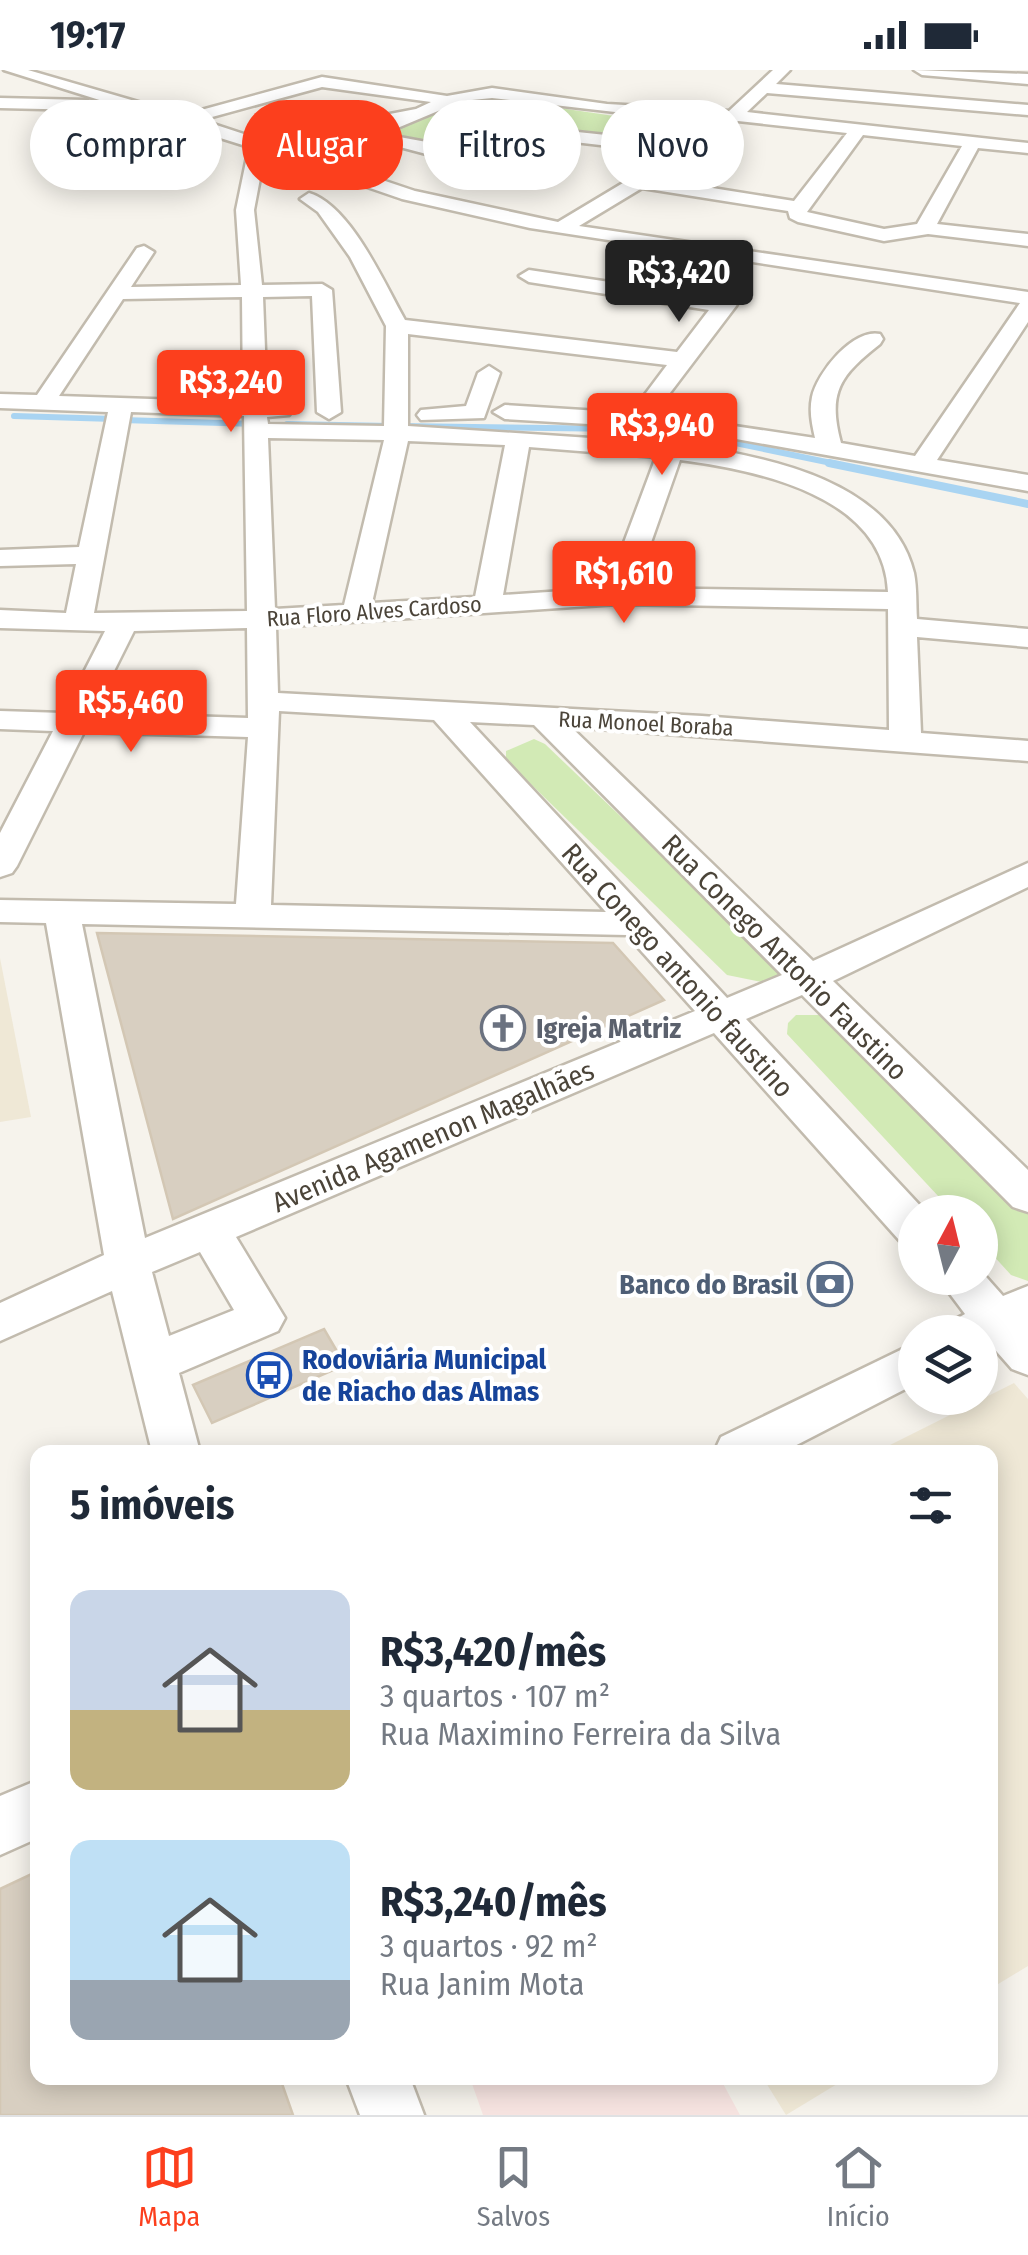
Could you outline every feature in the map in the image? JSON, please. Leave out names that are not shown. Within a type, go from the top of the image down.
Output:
[{"type":"street","points":[[12,70],[112,100]]},
{"type":"street","points":[[744,109],[782,70]]},
{"type":"street","points":[[922,70],[1028,79]]},
{"type":"street","points":[[222,109],[322,82],[450,100],[492,93],[539,100]]},
{"type":"street","points":[[766,88],[1028,110]]},
{"type":"street","points":[[806,123],[826,93]]},
{"type":"street","points":[[0,103],[76,107],[106,98]]},
{"type":"street","points":[[403,120],[423,112]]},
{"type":"street","points":[[403,116],[420,113]]},
{"type":"street","points":[[744,117],[1028,148]]},
{"type":"street","points":[[858,129],[796,214],[864,231],[905,235],[925,228],[1028,240]]},
{"type":"street","points":[[403,145],[434,152],[467,152],[512,132],[601,140]]},
{"type":"street","points":[[925,228],[974,142]]},
{"type":"street","points":[[249,190],[246,210],[252,289],[264,714],[253,917]]},
{"type":"street","points":[[246,210],[309,199],[324,190]]},
{"type":"street","points":[[390,190],[457,208],[562,228],[1028,298]]},
{"type":"street","points":[[562,228],[628,190]]},
{"type":"street","points":[[692,190],[799,207]]},
{"type":"street","points":[[309,199],[326,208],[360,257],[397,326],[397,423],[356,612]]},
{"type":"street","points":[[43,403],[144,252]]},
{"type":"street","points":[[639,418],[686,360],[755,260]]},
{"type":"street","points":[[529,276],[724,306]]},
{"type":"street","points":[[119,292],[312,288],[324,292],[329,412]]},
{"type":"street","points":[[921,465],[1028,306]]},
{"type":"street","points":[[397,326],[686,360]]},
{"type":"street","points":[[829,446],[822,424],[826,383],[836,367],[872,339]]},
{"type":"street","points":[[472,413],[489,374]]},
{"type":"street","points":[[0,428],[5,402],[121,405],[254,422],[397,423],[472,413],[639,418],[823,489],[857,511],[899,558],[904,576],[906,740]]},
{"type":"street","points":[[78,622],[121,405]]},
{"type":"street","points":[[254,422],[329,412],[518,439],[683,436],[829,446],[1028,482]]},
{"type":"street","points":[[618,596],[683,436]]},
{"type":"street","points":[[488,602],[518,439]]},
{"type":"street","points":[[0,558],[92,555]]},
{"type":"street","name":"Rua Floro Alves Cardoso","points":[[0,619],[124,623],[260,620],[618,596],[904,614],[1028,638]]},
{"type":"street","points":[[0,866],[124,623]]},
{"type":"street","name":"Rua Monoel Boraba","points":[[0,720],[74,723],[443,711],[1028,751]]},
{"type":"street","name":"Rua Conego antonio faustino","points":[[443,711],[898,1211]]},
{"type":"street","name":"Rua Conego Antonio Faustino","points":[[543,717],[1028,1196]]},
{"type":"street","name":"Avenida Agamenon Magalhães","points":[[0,1323],[128,1264],[807,979],[1028,874]]},
{"type":"street","points":[[0,911],[640,924]]},
{"type":"street","points":[[62,913],[128,1264],[174,1445]]},
{"type":"street","points":[[154,1363],[262,1318],[210,1230]]},
{"type":"street","points":[[976,1295],[1028,1356]]},
{"type":"street","points":[[752,1445],[898,1371]]},
{"type":"street","points":[[0,1826],[30,1812]]},
{"type":"street","points":[[381,2085],[392,2115]]},
{"type":"shaded area","points":[[0,958],[31,1117],[0,1122]]},
{"type":"shaded area","points":[[1014,1383],[1028,1399],[1028,1966],[998,1984],[998,1445],[890,1445],[950,1415],[998,1415],[998,1391]]},
{"type":"shaded area","points":[[472,2085],[724,2085],[740,2115],[483,2115]]},
{"type":"shaded area","points":[[767,2085],[835,2085],[786,2115]]},
{"type":"green space","points":[[471,95],[505,100],[460,100]]},
{"type":"green space","points":[[581,111],[601,114],[601,139],[581,136]]},
{"type":"green space","points":[[423,117],[423,143],[403,139],[403,126]]},
{"type":"green space","points":[[534,739],[545,744],[774,963],[780,977],[767,983],[727,975],[506,760],[506,751]]},
{"type":"green space","points":[[796,1015],[819,1015],[837,1026],[1028,1205],[1028,1281],[1011,1275],[998,1261],[998,1195],[937,1195],[787,1034],[788,1023]]},
{"type":"building","name":"Igreja Matriz","points":[[97,933],[613,943],[664,1000],[173,1219]]},
{"type":"building","name":"Rodoviária Municipal de Riacho das Almas","points":[[324,1329],[345,1365],[212,1423],[193,1385]]},
{"type":"building","points":[[30,1875],[30,2085],[282,2085],[293,2115],[0,2115],[0,1889]]},
{"type":"waterway","points":[[14,416],[114,419]]},
{"type":"waterway","points":[[122,420],[258,424]]},
{"type":"waterway","points":[[287,424],[391,426]]},
{"type":"waterway","points":[[399,426],[626,429],[706,437],[841,465]]},
{"type":"waterway","points":[[829,463],[1028,504]]},
{"type":"place","name":"Igreja Matriz","points":[[503,1028]]},
{"type":"place","name":"Banco do Brasil","points":[[830,1284]]},
{"type":"place","name":"Rodoviária Municipal de Riacho das Almas","points":[[269,1375]]}]
